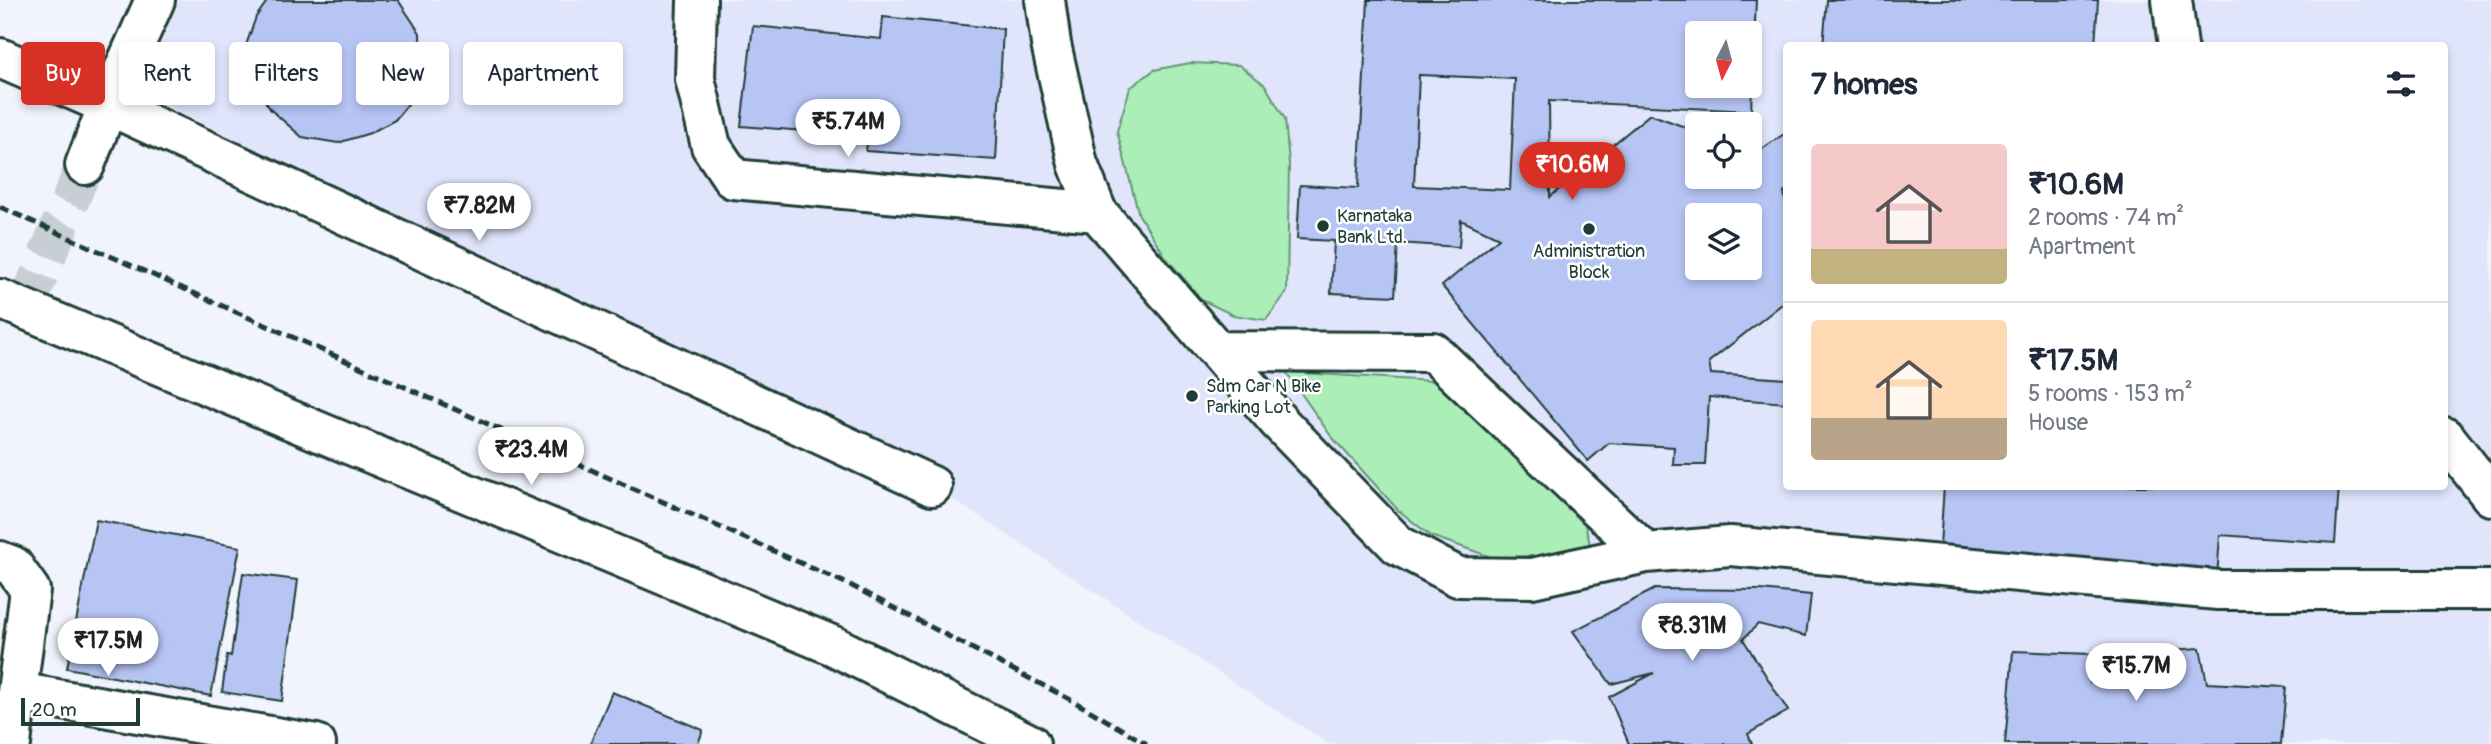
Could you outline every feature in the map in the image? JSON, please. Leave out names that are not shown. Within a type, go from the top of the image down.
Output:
[{"type":"street","points":[[85,165],[108,104],[155,0]]},
{"type":"street","points":[[697,0],[695,79],[711,145],[733,179],[1097,212]]},
{"type":"street","points":[[1045,0],[1051,44],[1078,164],[1097,212],[1279,422],[1398,545],[1458,577],[1532,578],[1646,553],[1730,547],[2218,590],[2491,590]]},
{"type":"street","points":[[2172,0],[2177,42]]},
{"type":"street","points":[[0,58],[108,104],[932,486]]},
{"type":"street","points":[[0,299],[834,646],[1030,744]]},
{"type":"street","points":[[1218,351],[1433,352],[1646,553]]},
{"type":"street","points":[[2448,441],[2491,496]]},
{"type":"street","points":[[0,561],[13,566],[30,590],[11,744]]},
{"type":"street","points":[[17,692],[316,744]]},
{"type":"shaded area","points":[[174,0],[2491,0],[2491,744],[1329,744],[932,486],[166,105],[215,105],[215,42],[155,42]]},
{"type":"green space","points":[[1190,63],[1239,65],[1265,85],[1285,119],[1289,163],[1287,292],[1266,320],[1233,315],[1202,300],[1167,259],[1139,215],[1117,131],[1130,88],[1154,70]]},
{"type":"green space","points":[[1286,372],[1480,384],[1509,397],[1572,460],[1578,498],[1591,548],[1542,556],[1491,557],[1431,536],[1398,510],[1331,436]]},
{"type":"building","points":[[268,0],[398,0],[420,33],[420,42],[356,42],[356,105],[407,105],[395,120],[370,133],[338,143],[302,137],[268,105],[342,105],[342,42],[247,42],[256,17]]},
{"type":"building","name":"Administration Block","points":[[1368,0],[1756,0],[1755,21],[1685,21],[1685,98],[1752,98],[1751,111],[1549,101],[1550,197],[1650,114],[1685,127],[1685,189],[1762,189],[1762,149],[1783,135],[1783,303],[1709,362],[1711,374],[1783,379],[1783,403],[1709,397],[1705,465],[1673,465],[1674,447],[1609,443],[1588,461],[1442,286],[1499,238],[1461,220],[1459,247],[1398,243],[1395,296],[1331,293],[1334,241],[1297,239],[1300,185],[1358,188]],"holes":[[[1419,75],[1515,79],[1510,190],[1414,186]]]},
{"type":"building","points":[[1827,0],[2098,0],[2095,42],[1823,42]]},
{"type":"building","points":[[883,17],[1003,29],[996,160],[866,151],[868,136],[741,126],[753,26],[881,39]]},
{"type":"building","points":[[1944,490],[2339,490],[2335,543],[2220,535],[2217,579],[1939,561]]},
{"type":"building","points":[[96,520],[240,547],[211,696],[67,668]]},
{"type":"building","points":[[243,573],[298,580],[282,701],[222,692],[227,655],[231,656]]},
{"type":"building","points":[[1655,589],[1760,590],[1811,595],[1806,636],[1758,624],[1743,639],[1788,711],[1748,734],[1752,744],[1629,744],[1609,697],[1654,673],[1611,684],[1573,631]]},
{"type":"building","points":[[2200,648],[2207,683],[2286,687],[2281,744],[2005,744],[2013,651],[2091,654],[2090,683],[2120,682],[2125,653]]},
{"type":"building","points":[[612,692],[703,730],[698,744],[590,744]]},
{"type":"tunnel","points":[[25,309],[85,165]]},
{"type":"railway","points":[[0,207],[850,585],[1075,702],[1147,744]]},
{"type":"place","name":"Karnataka Bank Ltd.","points":[[1323,226]]},
{"type":"place","name":"Administration Block","points":[[1589,229]]},
{"type":"place","name":"Sdm Car N Bike Parking Lot","points":[[1192,396]]}]
